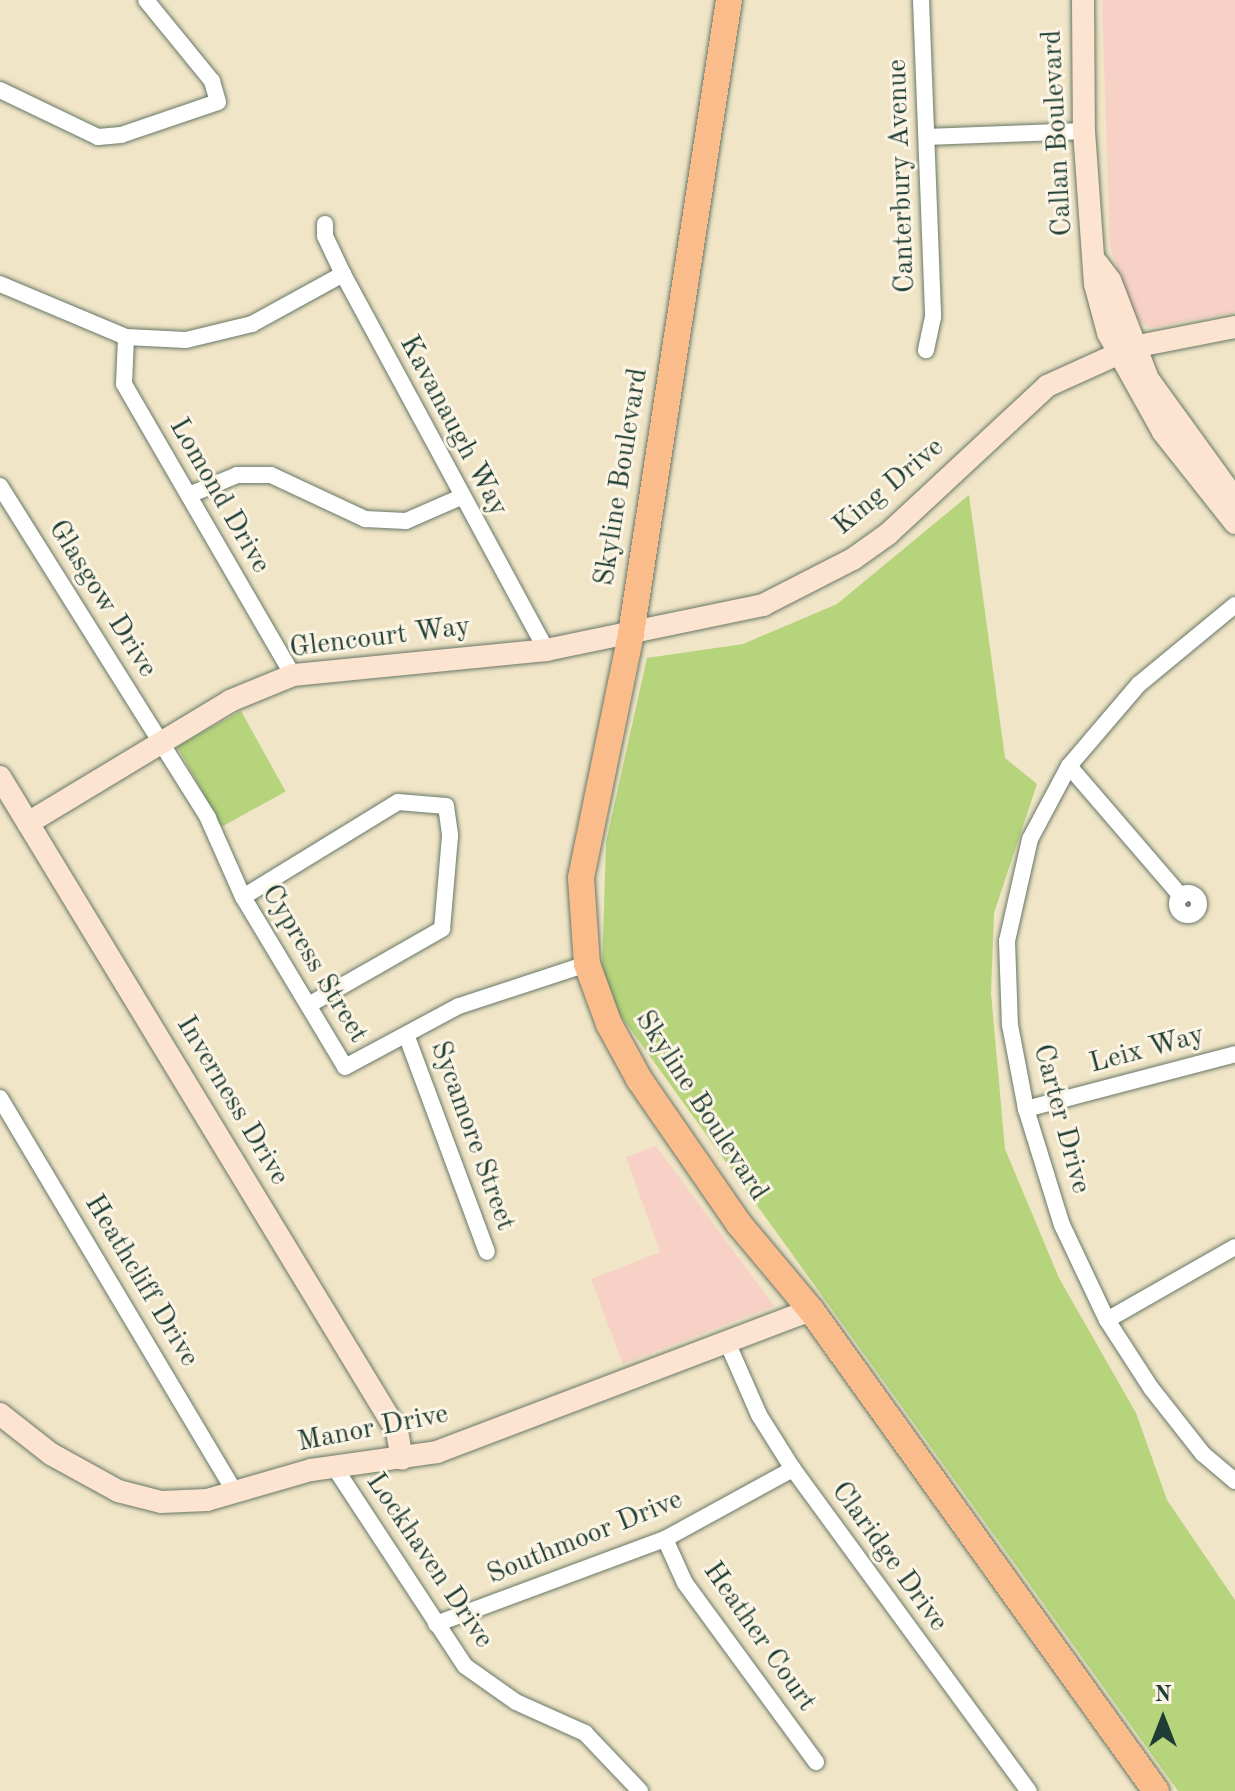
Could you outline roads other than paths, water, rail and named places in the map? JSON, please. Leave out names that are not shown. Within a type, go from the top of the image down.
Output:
[{"type":"main road","name":"Skyline Boulevard","points":[[729,0],[631,634],[581,878],[587,964],[609,1024],[639,1079],[739,1224],[811,1310],[1156,1791]]},
{"type":"street","points":[[0,90],[98,137],[121,135],[218,102],[212,81],[146,0]]},
{"type":"street","name":"Canterbury Avenue","points":[[921,0],[933,317],[926,350]]},
{"type":"street","name":"Callan Boulevard","points":[[1083,0],[1084,131],[1097,263],[1110,280],[1127,355],[1178,453],[1235,523]]},
{"type":"street","points":[[927,137],[1084,131]]},
{"type":"street","name":"Kavanaugh Way","points":[[325,224],[325,236],[343,274],[546,650]]},
{"type":"street","points":[[0,284],[126,337],[186,340],[252,324],[343,274]]},
{"type":"street","name":"King Drive","points":[[631,634],[763,605],[853,559],[888,534],[1035,403],[1127,355],[1235,327]]},
{"type":"street","name":"Lomond Drive","points":[[126,337],[124,384],[293,675]]},
{"type":"street","name":"King Drive","points":[[1127,355],[1235,341]]},
{"type":"street","name":"Callan Boulevard","points":[[1127,355],[1167,413],[1235,499]]},
{"type":"street","points":[[189,495],[237,475],[271,475],[365,519],[406,521],[461,497]]},
{"type":"street","name":"Glasgow Drive","points":[[0,486],[160,741]]},
{"type":"street","name":"Carter Drive","points":[[1235,605],[1139,684],[1069,766],[1030,839],[1007,941],[1010,1025],[1026,1109],[1062,1225],[1107,1320],[1151,1388],[1203,1454],[1235,1481]]},
{"type":"street","name":"Glencourt Way","points":[[28,823],[230,701],[293,675],[546,650],[631,634]]},
{"type":"street","name":"Cypress Street","points":[[160,741],[208,818],[243,897],[345,1067],[407,1037],[459,1006],[587,964]]},
{"type":"street","points":[[1069,766],[1181,896]]},
{"type":"street","name":"Inverness Drive","points":[[0,777],[397,1431],[402,1459]]},
{"type":"street","points":[[243,897],[398,802],[446,806],[450,836],[442,929],[309,1005]]},
{"type":"street","name":"Sycamore Street","points":[[407,1037],[487,1252]]},
{"type":"street","name":"Leix Way","points":[[1026,1109],[1235,1054]]},
{"type":"street","name":"Heathcliff Drive","points":[[0,1098],[235,1492]]},
{"type":"street","points":[[1107,1320],[1235,1247]]},
{"type":"street","name":"Manor Drive","points":[[0,1414],[74,1469],[138,1499],[184,1503],[333,1465],[402,1459],[437,1452],[811,1310]]},
{"type":"street","name":"Claridge Drive","points":[[727,1342],[759,1415],[793,1469],[1029,1791]]},
{"type":"street","name":"Lockhaven Drive","points":[[333,1465],[465,1666],[516,1702],[585,1733],[640,1791]]},
{"type":"street","name":"Southmoor Drive","points":[[436,1624],[665,1539],[793,1469]]},
{"type":"street","name":"Heather Court","points":[[665,1539],[685,1583],[816,1762]]}]
